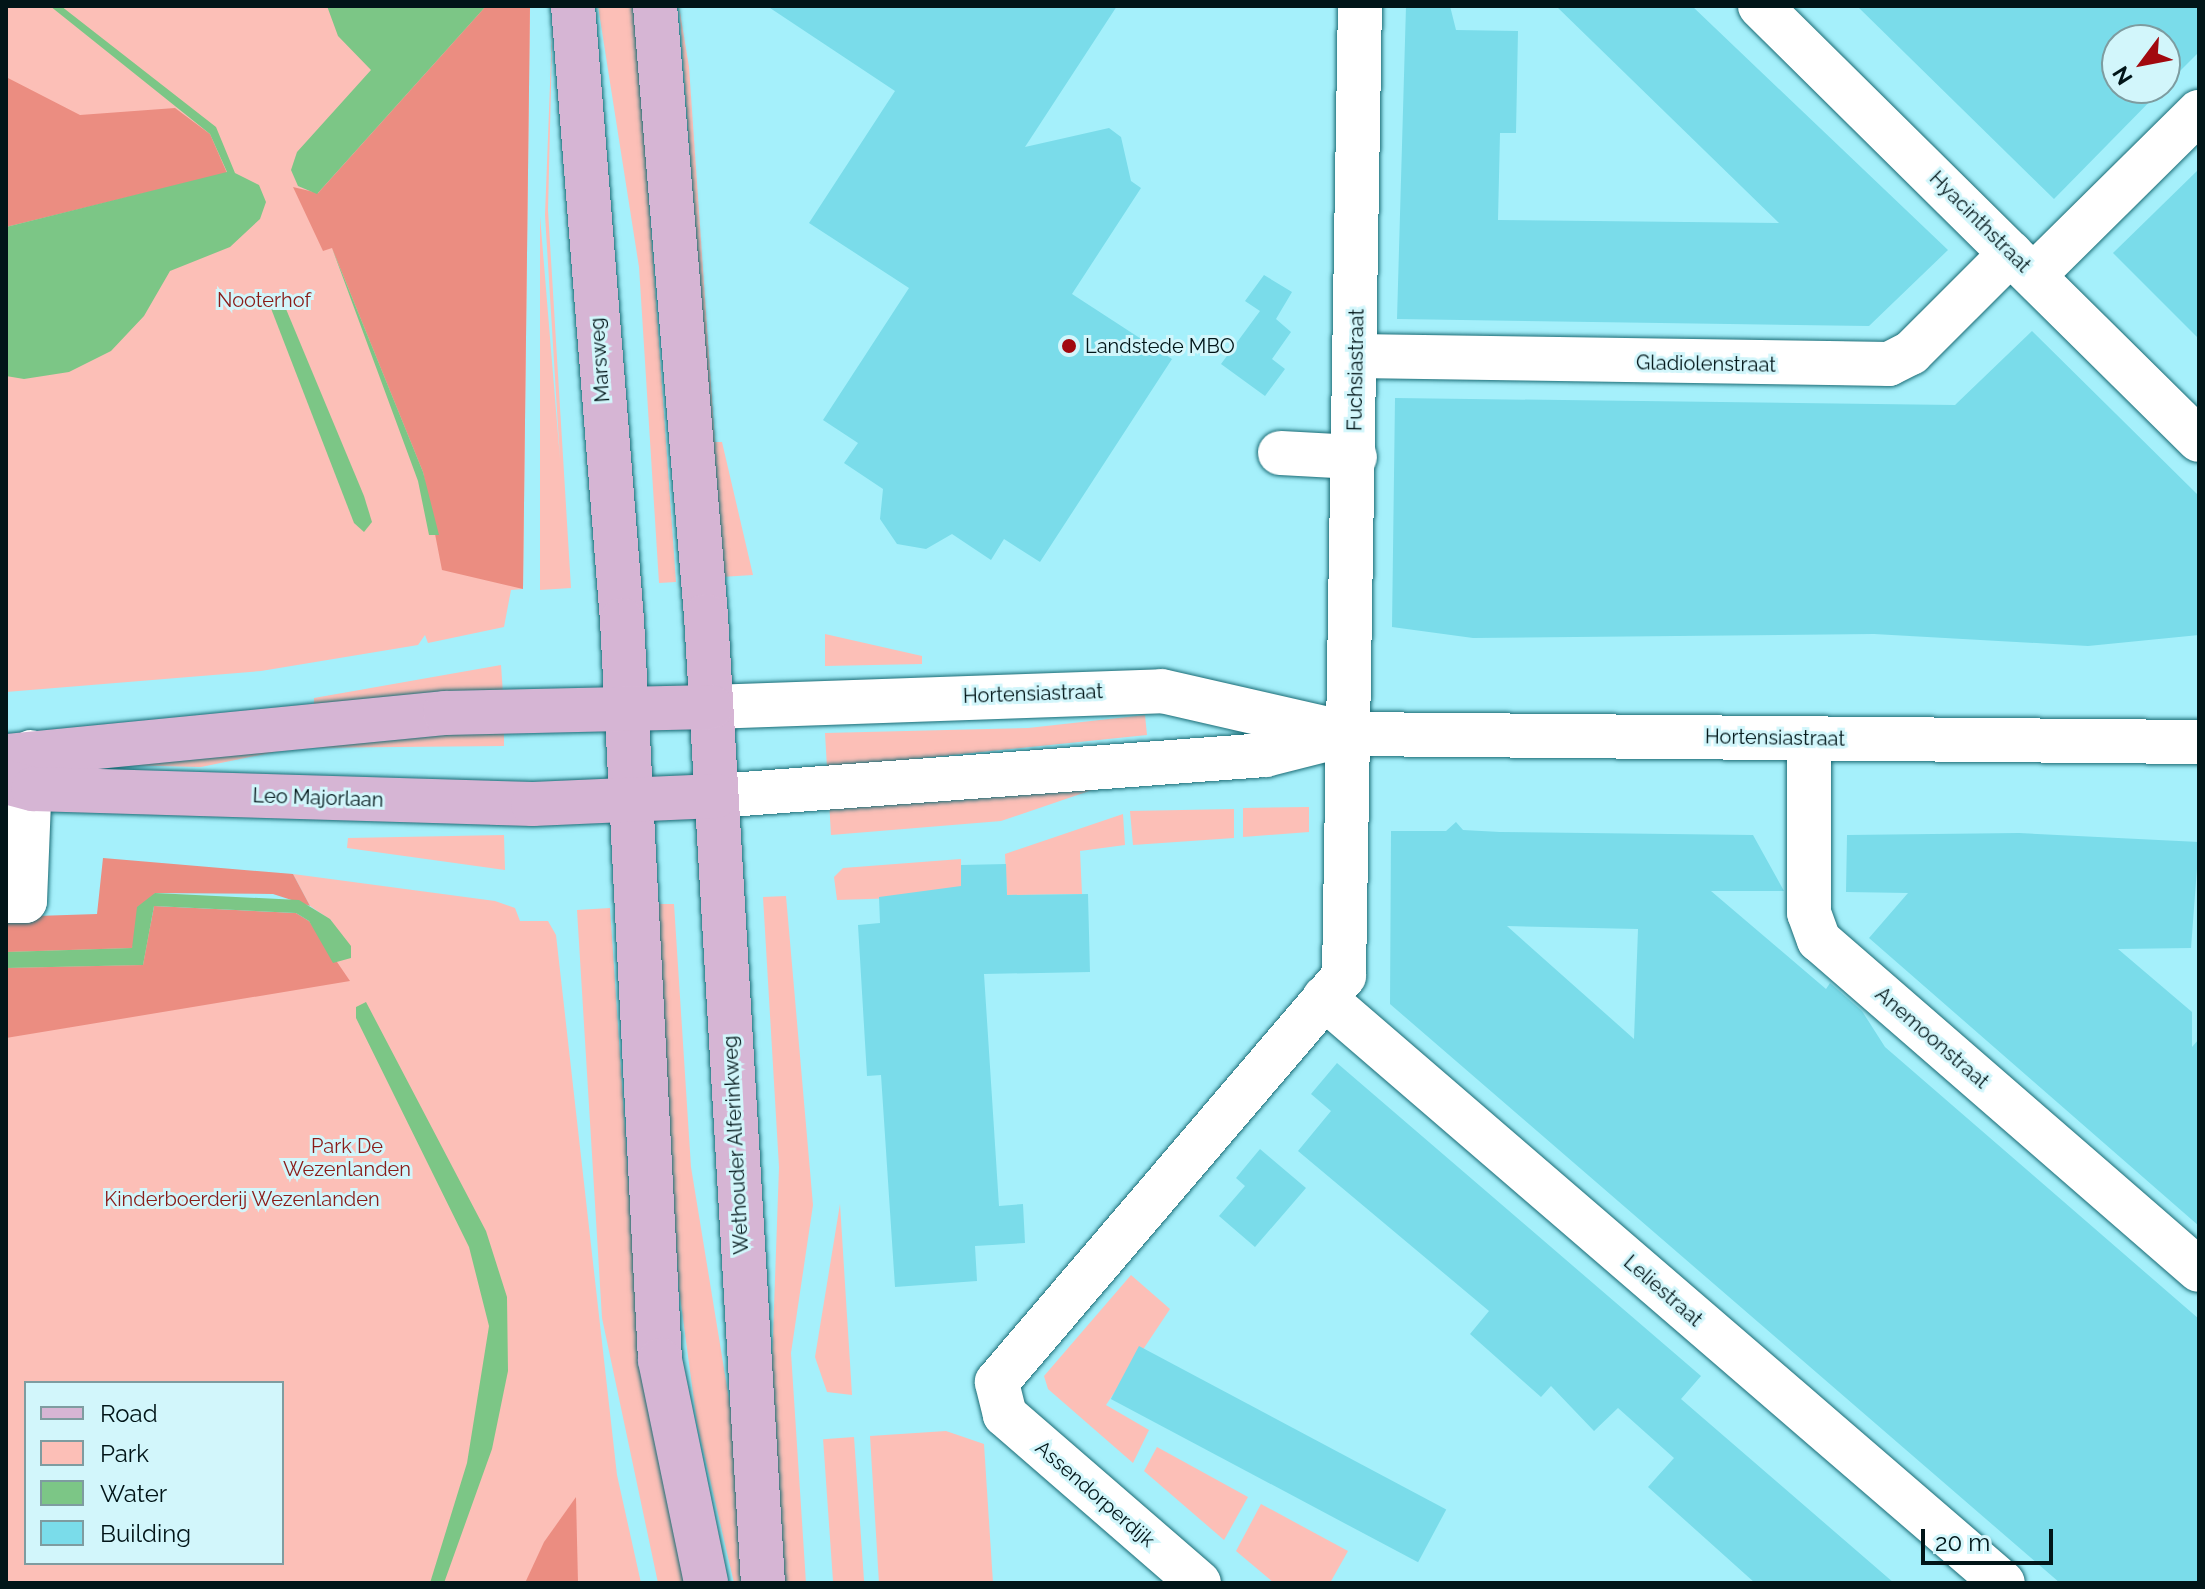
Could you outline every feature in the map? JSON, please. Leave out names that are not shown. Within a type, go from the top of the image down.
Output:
[{"type":"main road","name":"Marsweg","points":[[573,6],[626,713]]},
{"type":"main road","points":[[19,769],[445,713],[626,713],[711,707],[655,6]]},
{"type":"main road","name":"Wethouder Alferinkweg","points":[[711,707],[763,1583]]},
{"type":"main road","points":[[626,713],[660,1360],[706,1583]]},
{"type":"main road","name":"Leo Majorlaan","points":[[19,769],[632,803],[716,796]]},
{"type":"street","name":"Fuchsiastraat","points":[[1350,734],[1360,6]]},
{"type":"street","name":"Hyacinthstraat","points":[[1760,6],[2199,440]]},
{"type":"street","name":"Gladiolenstraat","points":[[1356,356],[1889,364],[1911,353],[2023,264],[2199,112]]},
{"type":"street","points":[[1280,453],[1355,457]]},
{"type":"street","name":"Hortensiastraat","points":[[711,707],[1162,691],[1350,734],[2199,742]]},
{"type":"street","name":"Hortensiastraat","points":[[716,796],[1265,755],[1350,734]]},
{"type":"street","points":[[1324,998],[1344,976],[1350,734]]},
{"type":"street","name":"Anemoonstraat","points":[[1809,738],[1809,913],[1819,940],[2199,1270]]},
{"type":"street","points":[[6,901],[25,901],[19,769]]},
{"type":"street","name":"Assendorperdijk","points":[[1199,1583],[1038,1445],[998,1399],[1005,1366],[1324,998]]},
{"type":"street","name":"Leliestraat","points":[[1324,998],[2003,1583]]},
{"type":"green space","name":"Nooterhof","points":[[6,6],[530,6],[523,589],[511,590],[504,627],[428,643],[425,635],[418,645],[261,671],[6,692]]},
{"type":"green space","points":[[553,6],[548,210],[571,588],[540,590],[540,216],[560,459],[545,215]]},
{"type":"green space","points":[[598,6],[635,6],[676,582],[659,583],[639,267]]},
{"type":"green space","points":[[679,6],[689,67],[715,442],[722,442],[753,575],[721,577]]},
{"type":"green space","points":[[825,634],[922,656],[922,664],[825,666]]},
{"type":"green space","points":[[501,665],[503,694],[314,706],[314,698]]},
{"type":"green space","points":[[1145,715],[1147,735],[827,768],[825,733],[1028,728]]},
{"type":"green space","points":[[504,731],[504,746],[294,748],[201,767],[118,765],[119,754]]},
{"type":"green space","points":[[1095,789],[1001,821],[831,835],[829,800]]},
{"type":"green space","points":[[1309,807],[1309,832],[1243,837],[1243,808]]},
{"type":"green space","points":[[1234,809],[1234,838],[1133,845],[1130,811]]},
{"type":"green space","points":[[1123,814],[1125,845],[1080,851],[1082,894],[1007,895],[1005,854]]},
{"type":"green space","points":[[504,835],[505,870],[347,848],[348,838]]},
{"type":"green space","points":[[961,859],[961,896],[837,900],[834,877],[843,868]]},
{"type":"green space","name":"Park De Wezenlanden","points":[[293,874],[495,901],[515,908],[520,921],[548,921],[556,935],[617,1475],[641,1583],[6,1583],[6,924],[332,921],[310,906]]},
{"type":"green space","points":[[786,896],[813,1205],[791,1353],[806,1583],[780,1583],[771,1391],[779,1167],[763,897]]},
{"type":"green space","points":[[654,904],[674,904],[691,1167],[746,1503],[750,1583],[734,1583],[697,1423],[679,1289]]},
{"type":"green space","points":[[610,908],[638,1320],[692,1583],[658,1583],[602,1318],[577,910]]},
{"type":"green space","points":[[840,1204],[852,1395],[827,1392],[815,1357]]},
{"type":"green space","points":[[1131,1275],[1170,1309],[1106,1405],[1149,1430],[1133,1463],[1048,1389],[1044,1376]]},
{"type":"green space","points":[[946,1431],[984,1444],[993,1583],[879,1583],[870,1436]]},
{"type":"green space","points":[[854,1437],[864,1583],[833,1583],[823,1439]]},
{"type":"green space","points":[[1157,1447],[1248,1497],[1224,1540],[1144,1471]]},
{"type":"green space","points":[[1261,1504],[1348,1551],[1330,1583],[1274,1583],[1236,1551]]},
{"type":"shaded area","points":[[486,6],[530,6],[523,589],[442,570],[423,472],[332,248],[323,251],[293,187],[318,193]]},
{"type":"shaded area","points":[[6,77],[80,115],[175,108],[210,134],[227,173],[6,227]]},
{"type":"shaded area","points":[[103,858],[293,874],[310,906],[273,894],[155,893],[132,948],[6,952],[6,917],[97,914]]},
{"type":"shaded area","points":[[154,906],[296,913],[309,921],[350,981],[6,1038],[6,968],[143,965]]},
{"type":"shaded area","points":[[576,1497],[578,1583],[525,1583],[544,1542]]},
{"type":"water","points":[[50,6],[61,6],[216,127],[235,173],[259,185],[266,202],[260,219],[230,247],[170,271],[144,316],[111,351],[69,372],[24,379],[6,376],[6,227],[227,172],[210,134]]},
{"type":"water","points":[[327,6],[486,6],[317,194],[298,186],[291,170],[297,152],[371,70],[338,36]]},
{"type":"water","points":[[332,248],[423,472],[439,535],[429,535],[418,481]]},
{"type":"water","points":[[281,297],[364,496],[372,522],[364,532],[354,523],[272,311],[270,302]]},
{"type":"water","points":[[155,893],[299,900],[330,919],[351,946],[351,958],[333,963],[309,921],[296,913],[154,906],[143,965],[6,968],[6,952],[132,948],[137,907]]},
{"type":"water","points":[[366,1002],[486,1231],[507,1297],[508,1371],[492,1449],[444,1583],[430,1583],[467,1463],[489,1326],[469,1247],[356,1018],[356,1007]]},
{"type":"building","points":[[767,6],[1117,6],[1025,147],[1109,128],[1121,137],[1131,181],[1141,188],[1072,294],[1172,359],[1040,562],[1004,539],[991,560],[952,534],[926,549],[897,544],[880,519],[883,489],[844,463],[858,443],[823,420],[909,288],[809,223],[895,91]]},
{"type":"building","points":[[1406,6],[1450,6],[1456,30],[1518,31],[1516,133],[1500,133],[1498,220],[1779,223],[1556,6],[1692,6],[1948,250],[1869,326],[1397,319]]},
{"type":"building","points":[[1857,6],[2199,6],[2199,52],[2181,70],[2181,24],[2101,24],[2101,104],[2147,104],[2054,199]]},
{"type":"building","points":[[2199,169],[2199,339],[2113,253]]},
{"type":"building","points":[[1264,275],[1292,292],[1276,319],[1291,332],[1272,359],[1285,369],[1265,396],[1221,364],[1260,311],[1245,301]]},
{"type":"building","points":[[2032,331],[2199,496],[2199,635],[2088,646],[1874,634],[1473,638],[1392,627],[1395,398],[1955,405]]},
{"type":"building","points":[[1456,822],[1463,830],[1500,832],[1753,835],[1784,891],[1711,891],[1826,989],[1830,983],[1862,1011],[1885,1047],[2199,1319],[2199,1583],[2060,1583],[1390,1004],[1391,831],[1446,831]],"holes":[[[1507,926],[1638,929],[1634,1039]]]},
{"type":"building","points":[[2019,833],[2199,842],[2191,948],[2118,949],[2192,1012],[2192,1047],[2199,1039],[2199,1226],[1869,938],[1908,893],[1846,892],[1847,835]]},
{"type":"building","points":[[1006,864],[1007,895],[1088,894],[1090,972],[984,974],[999,1206],[1023,1204],[1025,1243],[975,1246],[977,1281],[895,1287],[881,1075],[867,1076],[858,925],[880,923],[879,897],[961,886],[961,865]]},
{"type":"building","points":[[1337,1063],[1701,1376],[1681,1399],[1894,1583],[1755,1583],[1648,1487],[1674,1458],[1618,1408],[1594,1431],[1551,1386],[1541,1397],[1470,1334],[1489,1311],[1298,1151],[1331,1111],[1311,1094]]},
{"type":"building","points":[[1260,1149],[1306,1188],[1255,1247],[1219,1216],[1245,1186],[1236,1178]]},
{"type":"building","points":[[1139,1346],[1446,1509],[1418,1562],[1111,1399]]},
{"type":"place","name":"Landstede MBO","points":[[1069,346]]},
{"type":"park label","name":"Kinderboerderij Wezenlanden","points":[[242,1199]]}]
